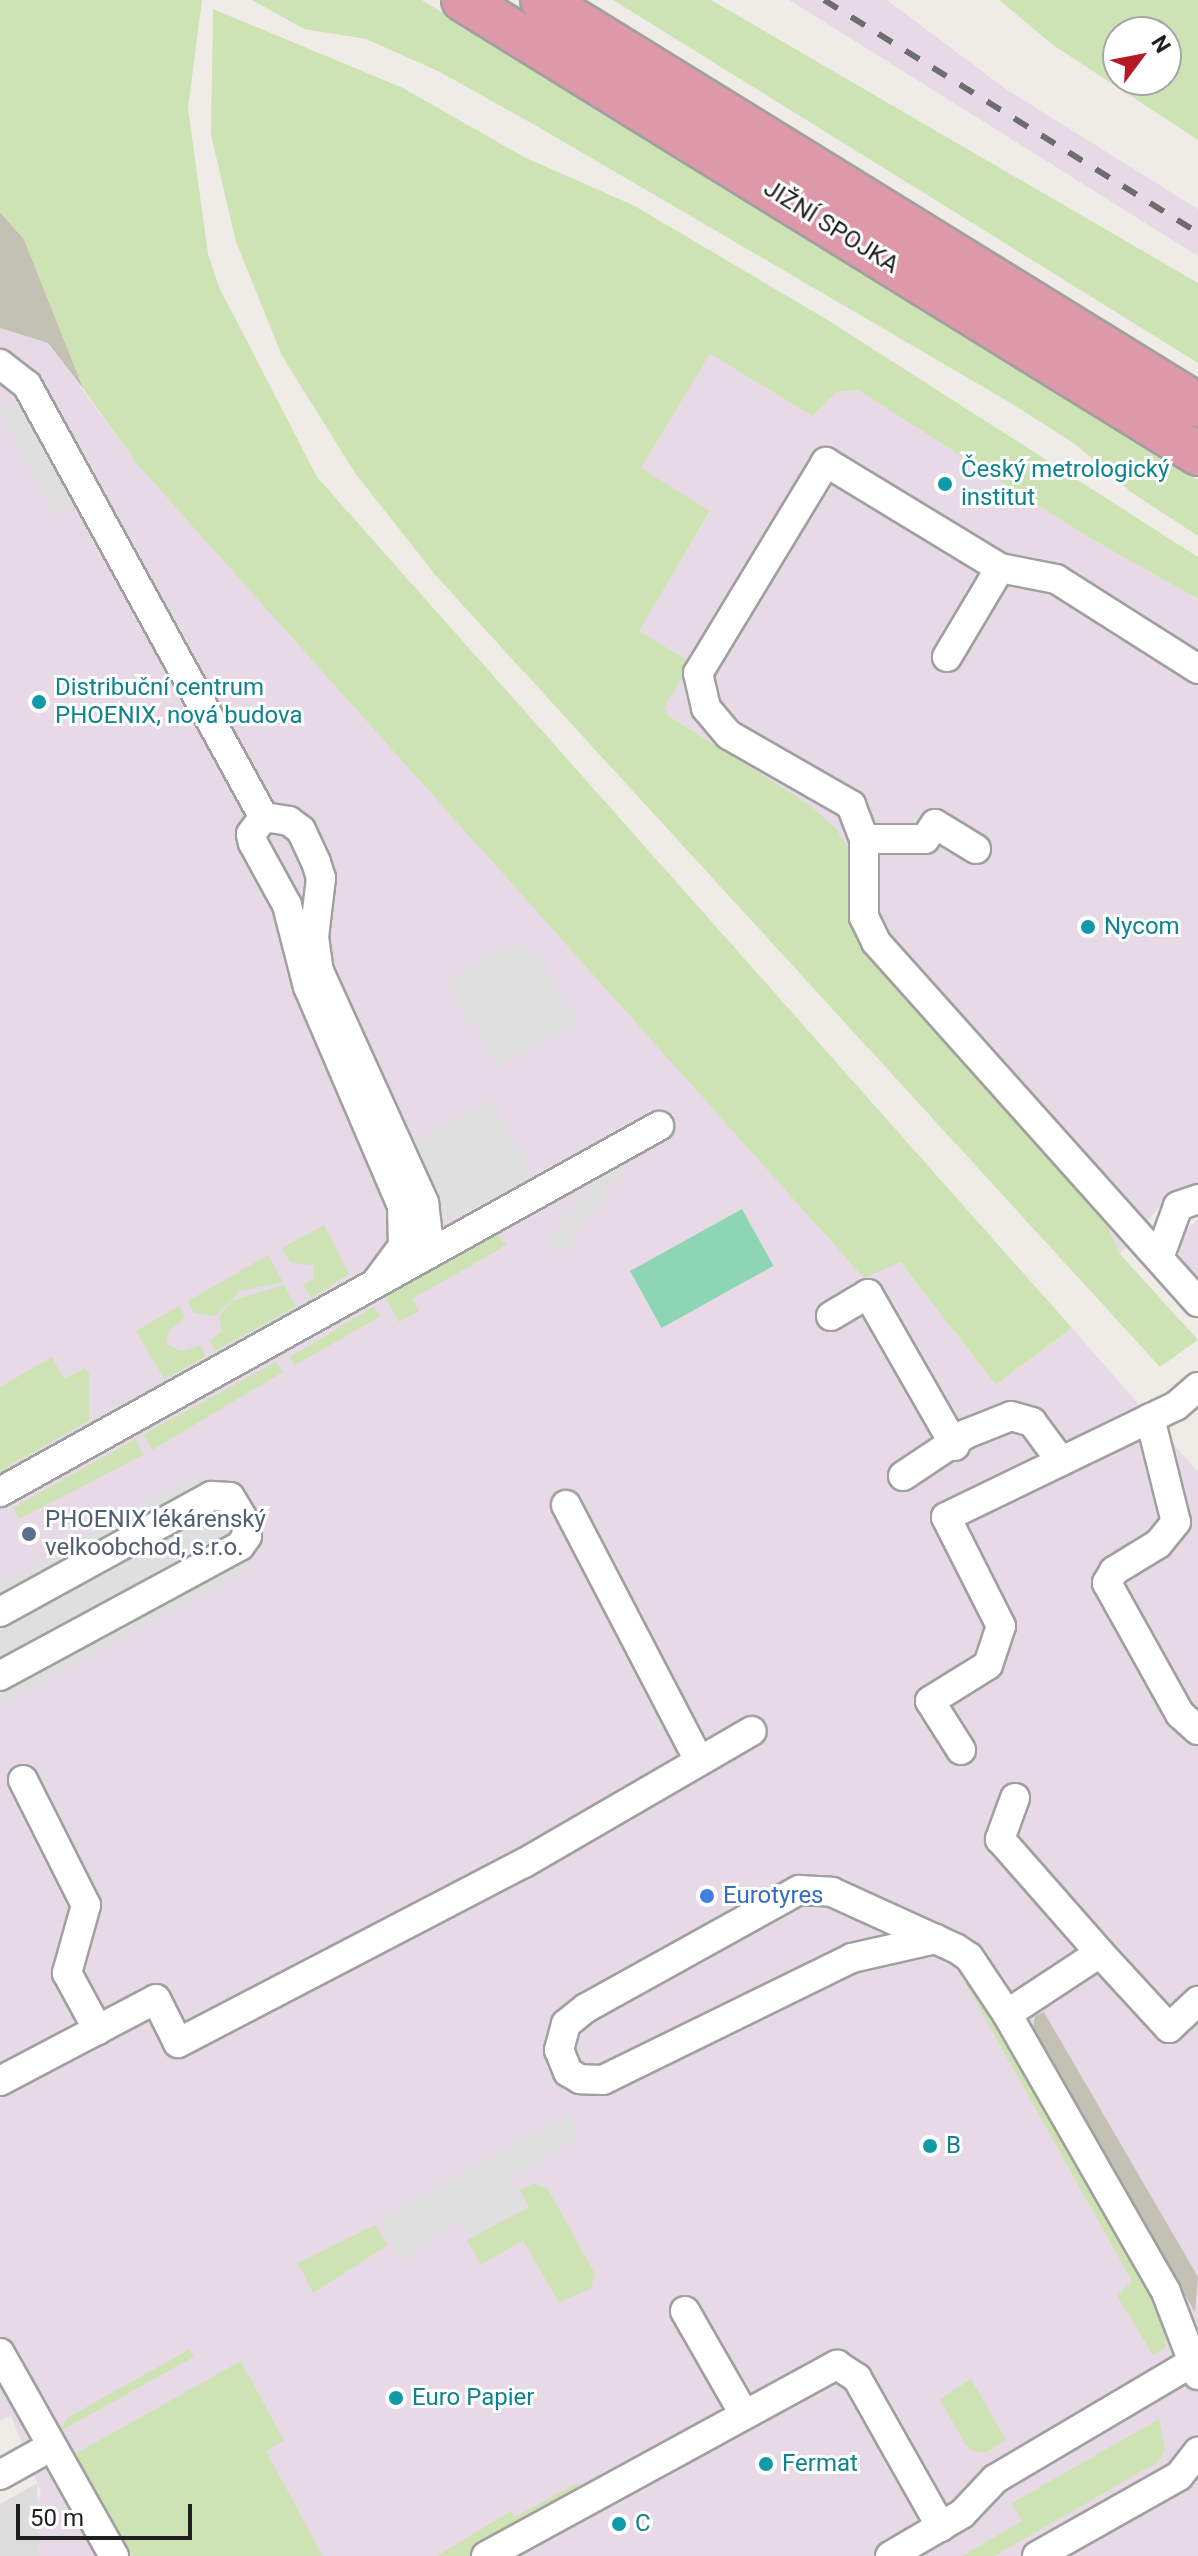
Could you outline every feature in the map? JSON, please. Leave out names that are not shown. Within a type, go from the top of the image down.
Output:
[{"type":"highway","name":"JIŽNÍ SPOJKA","points":[[463,0],[1198,454]]},
{"type":"highway","name":"JIŽNÍ SPOJKA","points":[[542,0],[1198,405]]},
{"type":"street","points":[[0,364],[27,385],[264,817]]},
{"type":"street","points":[[1198,669],[1056,579],[1000,568],[826,462],[698,673],[706,708],[729,735],[851,805],[864,839],[864,917],[876,942],[1198,1302]]},
{"type":"street","points":[[947,657],[1000,568]]},
{"type":"street","points":[[264,817],[289,821],[301,830],[316,862],[321,878],[314,937],[319,971],[424,1203],[428,1238],[417,1259]]},
{"type":"street","points":[[264,817],[251,834],[253,843],[287,905],[308,987],[402,1206],[406,1227],[403,1246],[377,1281]]},
{"type":"street","points":[[864,839],[925,839],[935,824],[976,849]]},
{"type":"street","points":[[0,1492],[659,1126]]},
{"type":"street","points":[[1159,1258],[1178,1206],[1198,1199]]},
{"type":"street","points":[[831,1316],[868,1294],[955,1446]]},
{"type":"street","points":[[961,1750],[930,1701],[988,1665],[1001,1626],[946,1517],[1150,1418],[1198,1387]]},
{"type":"street","points":[[903,1476],[955,1446],[966,1434],[1017,1416],[1032,1422],[1061,1461]]},
{"type":"street","points":[[1150,1418],[1176,1522],[1158,1544],[1114,1571],[1107,1583],[1164,1690],[1187,1724],[1198,1730]]},
{"type":"street","points":[[0,1612],[211,1496],[230,1497],[246,1524],[247,1536],[240,1546],[0,1676]]},
{"type":"street","points":[[566,1505],[699,1761]]},
{"type":"street","points":[[0,2081],[156,1999],[178,2043],[524,1863],[752,1731]]},
{"type":"street","points":[[23,1780],[86,1905],[67,1973],[98,2030]]},
{"type":"street","points":[[1015,1798],[1000,1839],[1100,1953],[1169,2028],[1198,2001]]},
{"type":"street","points":[[890,2556],[962,2514],[995,2479],[1195,2369],[1166,2292],[1007,2014],[969,1957],[936,1939],[832,1892],[799,1890],[586,2008],[566,2024],[559,2050],[568,2072],[580,2079],[603,2080],[852,1958],[936,1939]]},
{"type":"street","points":[[1007,2014],[1100,1953]]},
{"type":"street","points":[[685,2311],[744,2414]]},
{"type":"street","points":[[0,2353],[50,2447],[114,2556]]},
{"type":"street","points":[[486,2556],[824,2370],[844,2366],[857,2378],[941,2527]]},
{"type":"street","points":[[0,2475],[50,2447]]},
{"type":"street","points":[[1037,2556],[1179,2476],[1198,2452]]},
{"type":"shaded area","points":[[789,0],[887,0],[1006,89],[1198,209],[1198,256]]},
{"type":"shaded area","points":[[0,212],[24,239],[84,390],[48,343],[0,328]]},
{"type":"shaded area","points":[[0,328],[48,343],[138,465],[899,1261],[996,1385],[1072,1328],[1198,1472],[1198,2556],[40,2556],[36,2504],[41,2493],[11,2416],[0,2421]]},
{"type":"shaded area","points":[[710,354],[812,416],[837,392],[858,390],[1088,537],[1198,599],[1198,1184],[1170,1194],[1120,1254],[1102,1214],[877,960],[810,805],[669,716],[664,708],[638,631],[710,512],[641,468]]},
{"type":"shaded area","points":[[18,399],[77,505],[57,516],[0,414],[0,409]]},
{"type":"shaded area","points":[[514,942],[538,955],[577,1023],[496,1068],[447,980]]},
{"type":"shaded area","points":[[491,1099],[534,1178],[468,1214],[447,1216],[408,1145]]},
{"type":"shaded area","points":[[608,1159],[623,1170],[560,1257],[545,1246]]},
{"type":"shaded area","points":[[1198,1219],[1198,1285],[1183,1267],[1178,1250],[1182,1233]]},
{"type":"shaded area","points":[[352,1275],[358,1286],[13,1478],[7,1466]]},
{"type":"shaded area","points":[[199,1473],[252,1567],[0,1705],[0,1584]]},
{"type":"shaded area","points":[[1044,2012],[1198,2277],[1195,2312],[1032,2034],[1035,2016]]},
{"type":"shaded area","points":[[570,2113],[577,2139],[512,2178],[526,2206],[467,2237],[457,2221],[401,2262],[378,2219]]},
{"type":"shaded area","points":[[37,2483],[40,2556],[0,2556],[0,2504]]},
{"type":"green space","points":[[0,0],[202,0],[188,108],[208,254],[219,287],[317,477],[1072,1328],[996,1385],[900,1262],[864,1278],[138,465],[84,390],[24,239],[0,212]]},
{"type":"green space","points":[[252,0],[422,0],[1198,480],[1198,536],[1131,492],[1075,444],[1009,402],[533,124],[440,72],[366,39],[304,29]]},
{"type":"green space","points":[[613,0],[711,0],[1198,283],[1198,363]]},
{"type":"green space","points":[[999,0],[1198,0],[1198,140],[1131,96],[1182,96],[1182,16],[1102,16],[1102,77],[1053,45]]},
{"type":"green space","points":[[213,9],[403,88],[526,158],[633,205],[826,319],[1198,557],[1198,599],[1088,537],[858,390],[837,392],[812,416],[710,354],[641,468],[710,511],[639,631],[692,663],[664,707],[669,716],[810,805],[836,829],[853,856],[853,892],[1102,1214],[1120,1254],[1198,1340],[1160,1367],[437,577],[355,473],[282,356],[236,242],[211,135]]},
{"type":"green space","points":[[742,1209],[774,1266],[662,1328],[630,1271]]},
{"type":"green space","points":[[324,1225],[349,1274],[311,1298],[303,1285],[314,1278],[313,1265],[291,1263],[282,1248]]},
{"type":"green space","points":[[492,1231],[507,1245],[412,1299],[419,1311],[399,1322],[381,1290]]},
{"type":"green space","points":[[268,1255],[283,1282],[240,1291],[215,1316],[194,1313],[188,1301]]},
{"type":"green space","points":[[284,1285],[296,1307],[216,1353],[210,1341],[222,1331],[219,1317],[231,1301]]},
{"type":"green space","points":[[179,1306],[185,1317],[168,1332],[167,1344],[181,1351],[200,1346],[207,1358],[165,1380],[136,1331]]},
{"type":"green space","points":[[373,1307],[381,1316],[295,1365],[290,1357]]},
{"type":"green space","points":[[52,1357],[64,1379],[86,1368],[89,1373],[89,1422],[0,1475],[0,1387]]},
{"type":"green space","points":[[276,1362],[283,1372],[152,1450],[144,1434]]},
{"type":"green space","points":[[135,1439],[143,1455],[19,1519],[13,1508]]},
{"type":"green space","points":[[961,1966],[1146,2276],[1164,2316],[1166,2347],[1153,2355],[1117,2296],[1132,2281],[967,1986]]},
{"type":"green space","points":[[534,2183],[548,2189],[595,2274],[591,2288],[559,2303],[523,2240],[481,2265],[467,2240],[529,2207],[520,2190]]},
{"type":"green space","points":[[375,2225],[388,2245],[313,2293],[298,2263]]},
{"type":"green space","points":[[190,2349],[194,2357],[59,2432],[67,2418]]},
{"type":"green space","points":[[241,2361],[284,2441],[266,2451],[323,2556],[132,2556],[75,2454]]},
{"type":"green space","points":[[971,2379],[1006,2440],[987,2452],[975,2452],[965,2444],[940,2399]]},
{"type":"green space","points":[[1159,2419],[1165,2449],[1158,2462],[994,2556],[962,2556],[1022,2521],[1012,2503]]},
{"type":"green space","points":[[577,2483],[584,2495],[473,2556],[437,2556],[511,2511],[515,2517]]},
{"type":"railway","points":[[824,0],[1198,233]]},
{"type":"place","name":"Český metrologický institut","points":[[945,484]]},
{"type":"place","name":"Distribuční centrum PHOENIX, nová budova","points":[[39,702]]},
{"type":"place","name":"Nycom","points":[[1088,927]]},
{"type":"place","name":"PHOENIX lékárenský velkoobchod, s.r.o.","points":[[29,1534]]},
{"type":"place","name":"Eurotyres","points":[[707,1896]]},
{"type":"place","name":"B","points":[[930,2146]]},
{"type":"place","name":"Euro Papier","points":[[396,2398]]},
{"type":"place","name":"Fermat","points":[[766,2464]]},
{"type":"place","name":"C","points":[[619,2524]]}]
